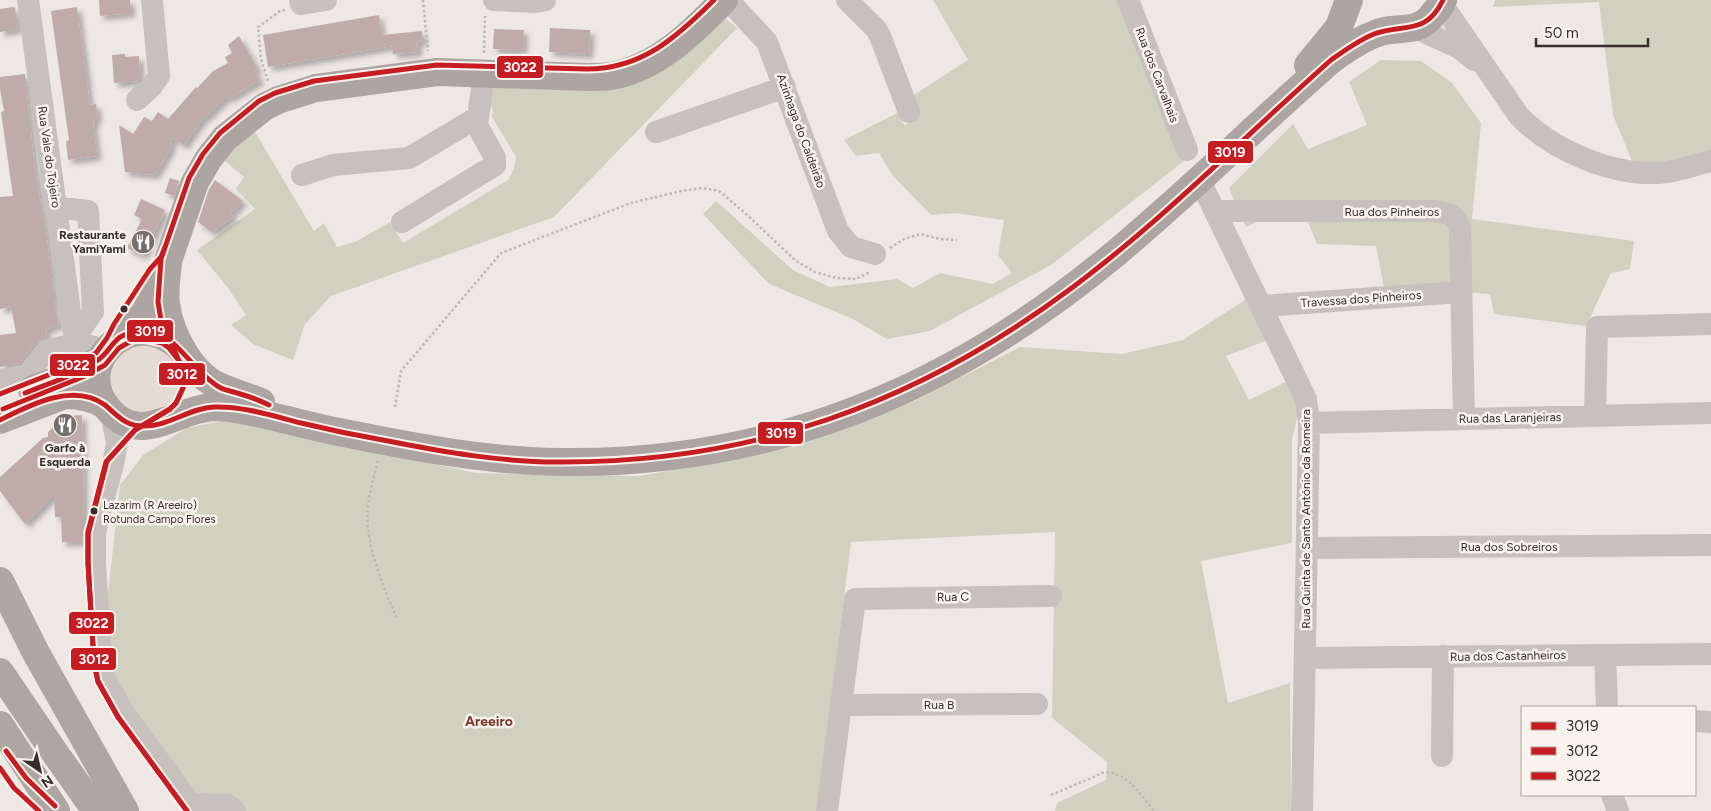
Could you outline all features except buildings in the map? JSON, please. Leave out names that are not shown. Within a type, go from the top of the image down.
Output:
[{"type":"highway","points":[[0,581],[36,653],[125,811]]},
{"type":"highway","points":[[0,672],[96,811]]},
{"type":"highway","points":[[0,725],[56,811]]},
{"type":"highway","points":[[0,755],[20,783],[50,811]]},
{"type":"main road","points":[[109,410],[98,392],[97,370],[111,347],[144,314],[154,296],[195,182],[209,158],[225,138],[264,107],[278,100],[316,88],[431,73],[610,76],[633,69],[655,59],[702,24],[726,0]]},
{"type":"main road","points":[[0,402],[72,374],[133,332],[144,331],[155,332],[170,339],[198,370],[220,387],[272,406],[430,440],[498,449],[571,453],[617,452],[678,446],[727,438],[777,426],[836,408],[873,394],[940,363],[987,336],[1070,277],[1172,191],[1306,68],[1339,27],[1349,0]]},
{"type":"main road","points":[[1360,0],[1362,8],[1373,21],[1389,29],[1405,30],[1416,28],[1430,19],[1442,2]]},
{"type":"main road","points":[[0,420],[45,402],[76,395],[96,399],[127,423],[138,426],[162,422],[188,411],[215,407],[239,410],[340,432],[468,455],[560,462],[634,460],[700,453],[765,439],[833,420],[896,395],[952,367],[1005,336],[1069,290],[1117,252],[1331,60],[1354,44],[1389,29]]},
{"type":"main road","points":[[162,422],[182,408],[190,390],[191,369],[168,318],[166,302],[168,261]]},
{"type":"street","name":"Rua Vale do Tojeiro","points":[[28,0],[76,338]]},
{"type":"street","points":[[137,100],[152,86],[159,76],[152,0]]},
{"type":"street","points":[[301,2],[326,0]]},
{"type":"street","points":[[489,5],[545,0]]},
{"type":"street","name":"Azinhaga do Caldeirão","points":[[726,0],[767,42],[838,232],[851,246],[875,254]]},
{"type":"street","points":[[847,0],[876,29],[880,36],[909,112]]},
{"type":"street","name":"Rua dos Carvalhais","points":[[1128,0],[1187,150]]},
{"type":"street","points":[[1442,2],[1519,116],[1530,128],[1549,142],[1602,165],[1640,173],[1661,173],[1711,161]]},
{"type":"street","points":[[1416,28],[1459,48],[1477,63],[1496,84]]},
{"type":"street","points":[[402,222],[495,165],[495,157],[478,127],[484,73]]},
{"type":"street","points":[[656,132],[785,87]]},
{"type":"street","points":[[302,175],[333,165],[408,159],[478,117]]},
{"type":"street","name":"Rua Quinta de Santo António da Romeira","points":[[1205,191],[1306,399],[1309,422],[1302,811]]},
{"type":"street","points":[[0,380],[27,375],[46,351],[76,338],[93,312],[88,211],[56,207]]},
{"type":"street","name":"Rua dos Pinheiros","points":[[1215,211],[1446,212],[1456,219],[1460,229],[1464,419]]},
{"type":"street","name":"Travessa dos Pinheiros","points":[[1261,306],[1461,292]]},
{"type":"street","points":[[1594,416],[1598,327],[1711,324]]},
{"type":"street","points":[[76,338],[111,347]]},
{"type":"street","points":[[109,410],[117,443],[113,465],[98,515],[95,534],[101,663],[105,679],[112,693],[166,769],[188,809],[228,805],[235,811]]},
{"type":"street","name":"Rua das Laranjeiras","points":[[1309,422],[1711,413]]},
{"type":"street","points":[[113,465],[140,436],[162,422]]},
{"type":"street","name":"Rua dos Sobreiros","points":[[1307,548],[1711,545]]},
{"type":"street","name":"Rua C","points":[[841,706],[855,599],[1051,596]]},
{"type":"street","name":"Rua dos Castanheiros","points":[[1305,658],[1711,654]]},
{"type":"street","points":[[1605,655],[1607,706]]},
{"type":"street","points":[[1442,756],[1443,656]]},
{"type":"street","name":"Rua B","points":[[841,706],[1037,704]]},
{"type":"street","points":[[827,811],[841,706]]},
{"type":"street","points":[[1696,721],[1711,722]]},
{"type":"street","points":[[1612,796],[1618,811]]},
{"type":"path","points":[[423,0],[431,73]]},
{"type":"path","points":[[278,100],[268,80],[261,59],[258,27],[280,11],[301,2]]},
{"type":"path","points":[[484,73],[489,5]]},
{"type":"path","points":[[395,407],[401,371],[501,253],[631,203],[681,190],[702,188],[719,192],[744,212],[796,261],[815,272],[836,278],[856,279],[868,274],[874,269],[878,261],[875,254],[887,250],[904,238],[920,234],[940,239],[957,240]]},
{"type":"path","points":[[379,461],[369,501],[369,535],[379,576],[397,619]]},
{"type":"path","points":[[1052,795],[1105,772],[1114,772],[1126,778],[1154,811]]},
{"type":"green space","points":[[933,0],[1118,0],[1156,101],[1184,161],[1051,265],[930,331],[887,339],[851,318],[769,284],[703,214],[716,201],[793,270],[830,287],[897,279],[913,288],[940,273],[993,284],[1012,273],[998,255],[1004,220],[955,213],[931,215],[893,176],[879,153],[856,156],[844,140],[897,113],[905,126],[919,114],[912,96],[968,60]]},
{"type":"green space","points":[[1495,0],[1711,0],[1711,152],[1635,168],[1613,115],[1599,2],[1493,7]]},
{"type":"green space","points":[[721,15],[737,28],[554,217],[331,296],[305,324],[293,360],[253,344],[231,325],[246,315],[228,288],[197,250],[255,209],[236,189],[244,177],[224,160],[232,148],[255,132],[314,231],[324,223],[337,247],[357,241],[390,222],[403,243],[508,180],[514,169],[516,157],[492,117],[493,109],[488,103],[497,80],[599,86]]},
{"type":"green space","points":[[1381,60],[1421,61],[1452,83],[1481,123],[1472,219],[1634,241],[1630,269],[1611,273],[1586,326],[1494,314],[1490,294],[1461,292],[1386,298],[1376,246],[1317,244],[1306,217],[1282,211],[1246,227],[1229,188],[1293,124],[1308,149],[1367,125],[1349,82]]},
{"type":"green space","points":[[1248,298],[1268,340],[1226,356],[1249,400],[1288,381],[1299,408],[1292,440],[1292,543],[1201,561],[1228,703],[1290,683],[1291,811],[1055,811],[1057,803],[1106,780],[1107,762],[1052,718],[1055,532],[851,542],[817,811],[208,811],[158,750],[111,674],[106,612],[120,485],[143,455],[187,428],[223,421],[280,429],[475,473],[640,476],[797,446],[917,400],[1020,347],[1122,354],[1183,340]]},
{"type":"shaded area","points":[[144,344],[163,350],[173,360],[179,379],[173,398],[163,408],[144,414],[125,408],[115,398],[109,379],[115,360],[125,350]]},
{"type":"transit line","name":"3022","points":[[187,811],[118,717],[98,681],[94,663],[88,534],[107,461],[135,430],[170,409],[176,403],[183,388],[183,370],[161,320],[158,302],[161,259],[189,178],[203,154],[220,133],[259,101],[275,93],[314,81],[437,65],[607,68],[642,57],[657,48],[672,38],[714,0]]},
{"type":"transit line","name":"3019","points":[[0,420],[38,403],[66,396],[93,398],[122,419],[137,426],[161,424],[205,408],[225,407],[258,412],[344,433],[430,449],[473,456],[537,462],[629,460],[697,452],[764,438],[828,419],[890,395],[951,366],[1010,330],[1069,290],[1137,236],[1331,60],[1357,42],[1374,34],[1421,24],[1429,19],[1443,0]]},
{"type":"transit line","name":"3022","points":[[0,394],[69,367],[96,353],[150,269],[161,257],[165,247]]},
{"type":"transit line","name":"3019","points":[[25,393],[81,370],[105,354],[119,338],[138,331],[152,332],[165,337],[207,378],[219,387],[269,405]]},
{"type":"transit line","name":"3012","points":[[3,409],[85,376],[105,365],[119,348],[135,339],[162,343],[169,348],[180,362],[183,388],[176,403],[170,409],[135,430],[106,462],[88,532],[88,563],[94,663],[98,682],[118,717],[187,811]]},
{"type":"transit line","name":"3022","points":[[6,751],[26,778],[55,806]]},
{"type":"transit line","name":"3012","points":[[0,768],[14,788],[39,811]]},
{"type":"place","name":"Restaurante YamiYami","points":[[143,242]]},
{"type":"place","name":"Garfo à Esquerda","points":[[65,425]]},
{"type":"place","name":"Lazarim (R Areeiro) Rotunda Campo Flores","points":[[94,511]]},
{"type":"district","name":"Areeiro","points":[[489,721]]}]
